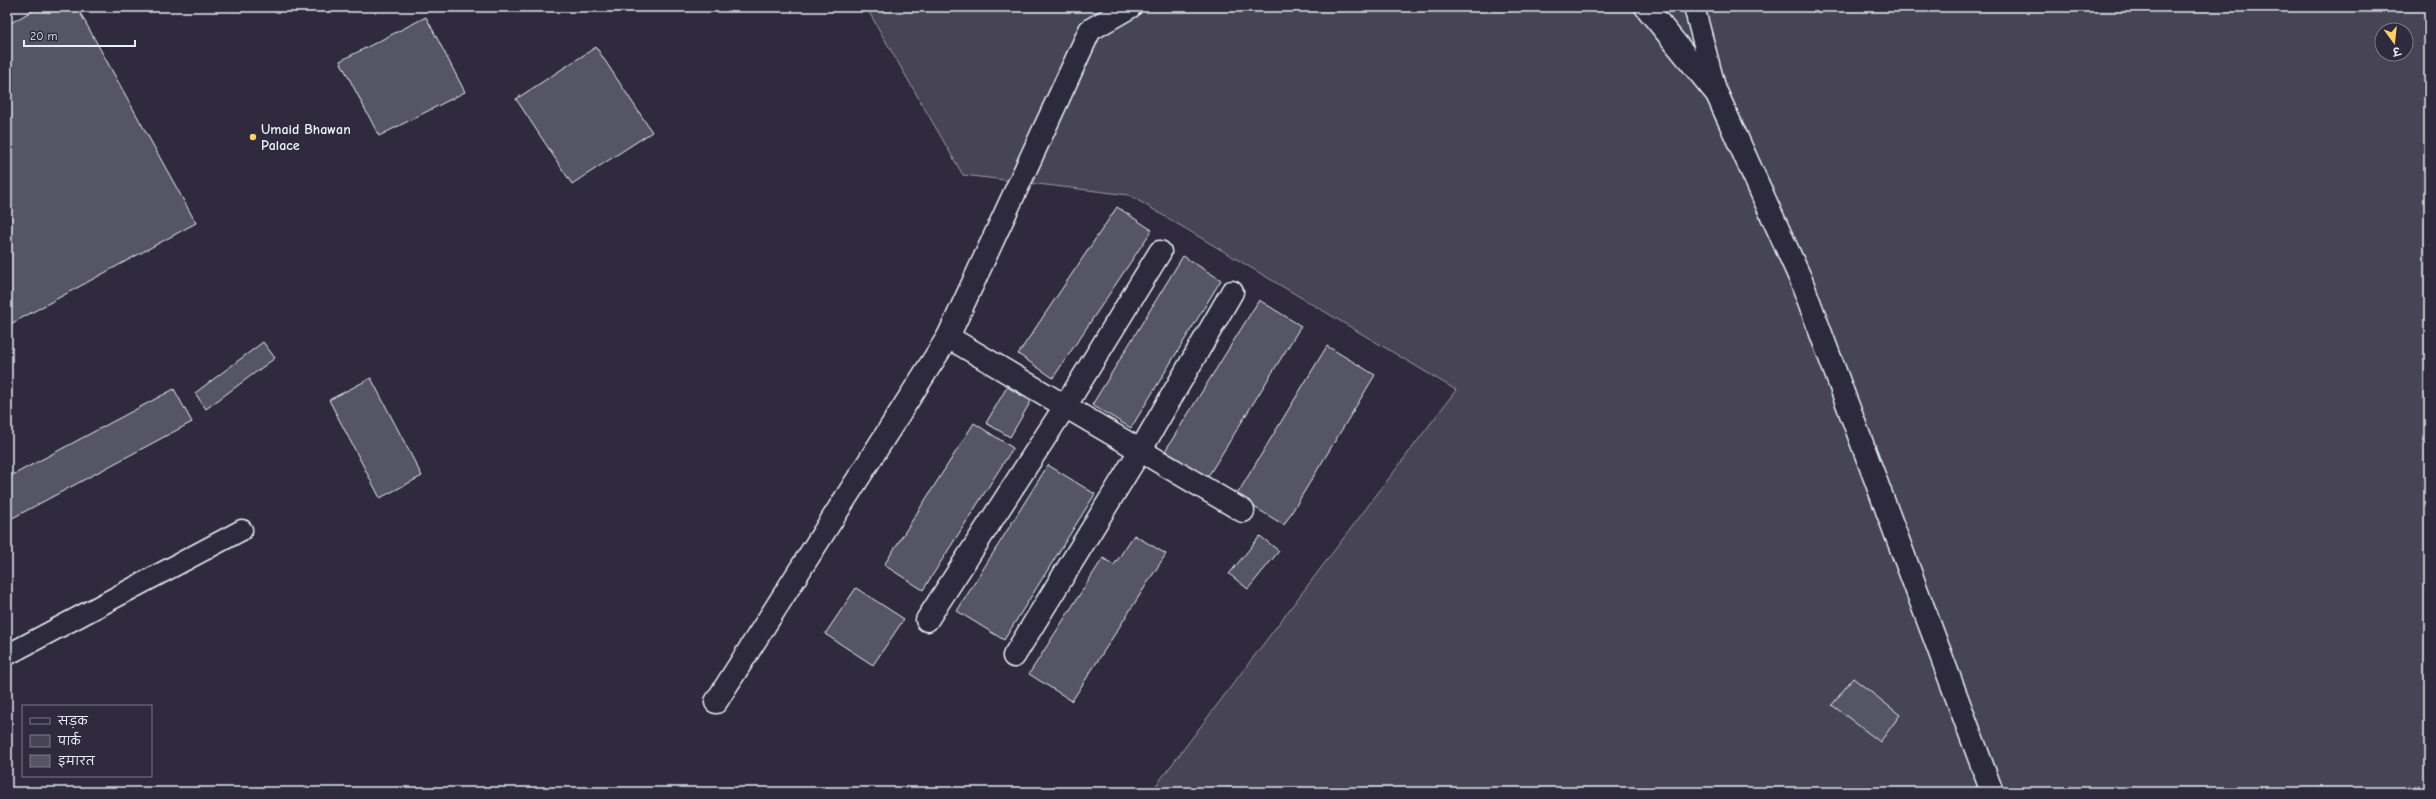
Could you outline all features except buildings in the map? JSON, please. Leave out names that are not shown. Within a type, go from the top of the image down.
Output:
[{"type":"street","points":[[716,702],[948,337],[1090,30],[1130,7]]},
{"type":"street","points":[[1646,7],[1717,94],[1800,280],[1992,792]]},
{"type":"street","points":[[928,620],[1066,405],[1160,252]]},
{"type":"street","points":[[1014,656],[1140,451],[1232,292]]},
{"type":"street","points":[[948,337],[1066,405],[1140,451],[1243,511]]},
{"type":"lane","points":[[1694,7],[1717,94]]},
{"type":"lane","points":[[7,655],[242,530]]},
{"type":"green space","points":[[866,7],[2429,7],[2429,792],[1151,792],[1456,390],[1129,195],[963,175]]},
{"type":"place","name":"Umaid Bhawan Palace","points":[[253,137]]}]
